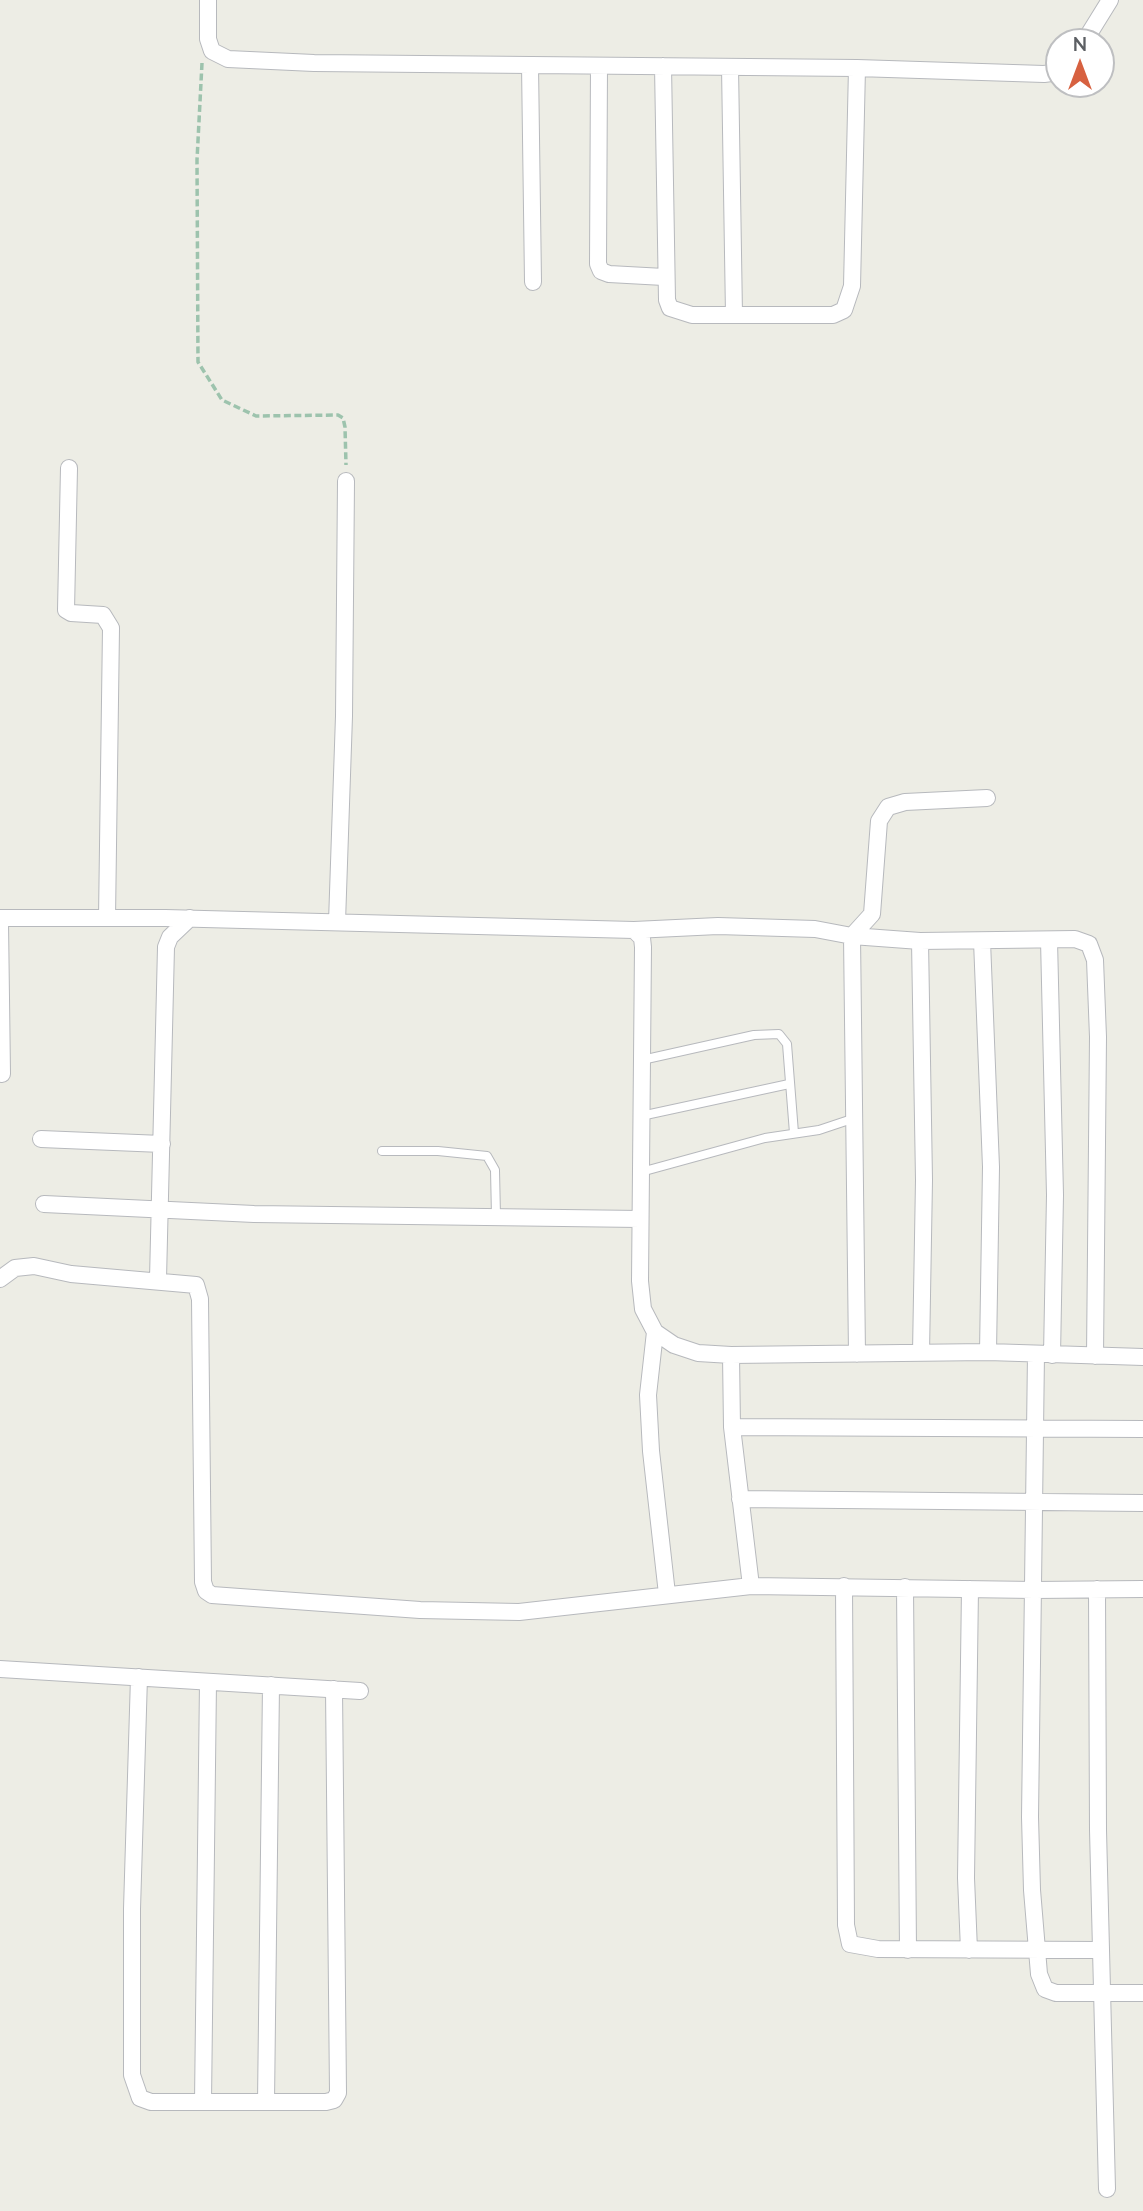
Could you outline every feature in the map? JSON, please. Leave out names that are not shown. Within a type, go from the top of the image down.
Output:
[{"type":"street","points":[[208,0],[208,39],[212,51],[228,59],[297,63],[857,68],[1045,74]]},
{"type":"street","points":[[1093,28],[1110,0]]},
{"type":"street","points":[[530,65],[534,282]]},
{"type":"street","points":[[599,66],[598,264],[601,271],[610,274],[664,276]]},
{"type":"street","points":[[663,66],[664,276],[667,300],[670,309],[677,313],[734,315],[833,316],[844,310],[852,286],[857,68]]},
{"type":"street","points":[[730,67],[734,315]]},
{"type":"street","points":[[69,468],[66,610],[71,613],[103,615],[111,628],[107,918]]},
{"type":"street","points":[[337,922],[344,716],[346,481]]},
{"type":"street","points":[[857,1354],[852,936],[872,914],[878,821],[888,807],[916,801],[987,798]]},
{"type":"street","points":[[158,1279],[166,947],[170,937],[190,918]]},
{"type":"street","points":[[2,1074],[0,920],[190,918],[634,930],[718,926],[801,928],[852,936],[920,941],[1083,940],[1093,950],[1095,960],[1098,1037],[1095,1356]]},
{"type":"street","points":[[634,930],[642,938],[643,947],[640,1219],[643,1310],[655,1332],[674,1345],[686,1349],[731,1355],[988,1352],[1143,1357]]},
{"type":"street","points":[[1049,940],[1055,1195],[1044,1354],[1035,1426],[1030,1817],[1037,1950],[1041,1983],[1045,1989],[1056,1993],[1102,1995],[1143,1993]]},
{"type":"street","points":[[920,941],[924,1180],[921,1353]]},
{"type":"street","points":[[982,941],[990,1154],[988,1352]]},
{"type":"street","points":[[41,1139],[162,1144]]},
{"type":"street","points":[[44,1204],[254,1214],[640,1219]]},
{"type":"street","points":[[0,1279],[15,1268],[23,1266],[96,1276],[188,1282],[196,1285],[200,1291],[202,1558],[206,1591],[226,1598],[420,1610],[519,1612],[751,1586],[1143,1589]]},
{"type":"street","points":[[655,1332],[649,1367],[649,1424],[667,1594]]},
{"type":"street","points":[[731,1355],[732,1427],[751,1586]]},
{"type":"street","points":[[732,1427],[1035,1426],[1143,1429]]},
{"type":"street","points":[[740,1499],[1143,1503]]},
{"type":"street","points":[[844,1586],[846,1938],[859,1948],[1101,1950]]},
{"type":"street","points":[[905,1587],[908,1950]]},
{"type":"street","points":[[968,1950],[966,1878],[970,1589]]},
{"type":"street","points":[[1097,1589],[1107,2189]]},
{"type":"street","points":[[0,1669],[360,1691]]},
{"type":"street","points":[[139,1677],[132,1909],[132,2075],[140,2098],[151,2102],[326,2102],[334,2099],[338,2093],[334,1689]]},
{"type":"street","points":[[203,2102],[208,1682]]},
{"type":"street","points":[[267,2102],[271,1685]]},
{"type":"lane","points":[[642,1060],[754,1035],[779,1034],[788,1044],[794,1133]]},
{"type":"lane","points":[[641,1116],[789,1084]]},
{"type":"lane","points":[[641,1172],[794,1133],[819,1130],[856,1118]]},
{"type":"lane","points":[[382,1151],[438,1151],[487,1156],[495,1170],[496,1216]]},
{"type":"path","points":[[212,51],[202,63],[200,71],[198,362],[222,400],[256,416],[331,414],[343,418],[346,481]]}]
